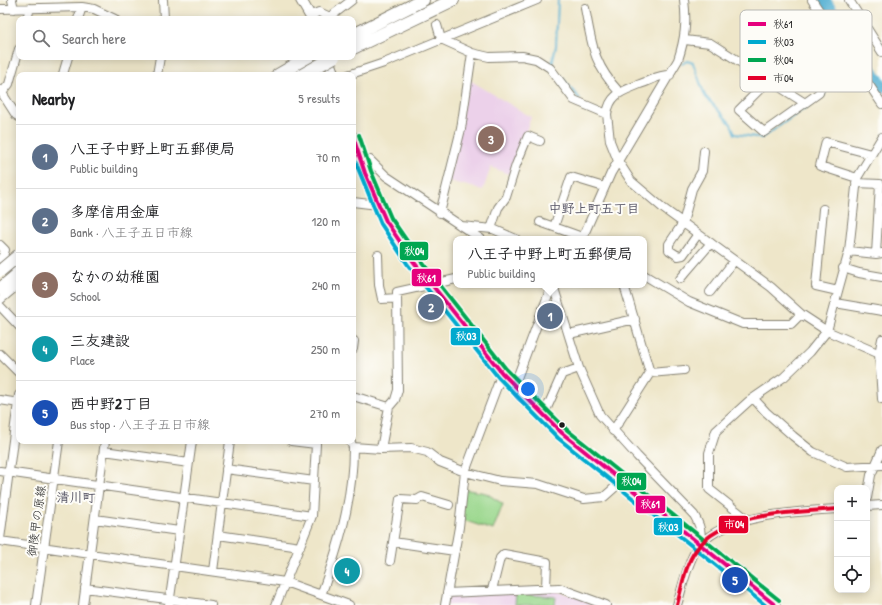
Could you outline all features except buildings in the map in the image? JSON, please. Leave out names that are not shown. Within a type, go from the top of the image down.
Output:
[{"type":"highway","points":[[356,34],[423,0]]},
{"type":"highway","points":[[356,47],[453,0]]},
{"type":"highway","points":[[283,72],[304,60]]},
{"type":"highway","points":[[307,72],[329,60]]},
{"type":"highway","points":[[0,271],[16,258]]},
{"type":"highway","points":[[0,289],[16,276]]},
{"type":"main road","points":[[301,0],[310,16]]},
{"type":"main road","points":[[328,60],[333,72]]},
{"type":"main road","points":[[356,147],[378,205],[396,237],[413,262],[433,285],[502,373],[541,414],[775,605]]},
{"type":"street","points":[[12,0],[14,9]]},
{"type":"street","points":[[90,0],[94,10]]},
{"type":"street","points":[[163,0],[164,16]]},
{"type":"street","points":[[313,16],[319,12],[330,16],[352,0]]},
{"type":"street","points":[[356,72],[384,63],[537,0]]},
{"type":"street","points":[[583,236],[604,187],[618,161],[670,76],[678,60],[685,40],[686,19],[684,0]]},
{"type":"street","points":[[812,0],[819,10]]},
{"type":"street","points":[[849,0],[855,10]]},
{"type":"street","points":[[0,10],[82,7],[108,16]]},
{"type":"street","points":[[79,16],[82,7]]},
{"type":"street","points":[[28,16],[30,8]]},
{"type":"street","points":[[585,8],[594,54],[605,77],[620,93]]},
{"type":"street","points":[[437,25],[441,39],[472,53],[489,57],[522,56],[536,59],[550,68],[574,100],[607,114]]},
{"type":"street","points":[[872,36],[882,52]]},
{"type":"street","points":[[685,40],[710,43],[740,62]]},
{"type":"street","points":[[440,213],[461,128],[472,53]]},
{"type":"street","points":[[16,60],[9,84],[1,92],[16,115]]},
{"type":"street","points":[[64,72],[67,60]]},
{"type":"street","points":[[158,72],[160,60]]},
{"type":"street","points":[[670,76],[659,75],[620,93],[609,104],[607,114],[610,141],[618,161],[631,181],[683,223],[771,288],[801,314],[827,331],[881,354]]},
{"type":"street","points":[[872,89],[882,104]]},
{"type":"street","points":[[757,92],[739,110],[764,132],[819,92]]},
{"type":"street","points":[[788,92],[805,103]]},
{"type":"street","points":[[491,229],[498,208],[506,197],[516,165],[528,136],[540,141]]},
{"type":"street","points":[[748,520],[709,488],[709,453],[716,431],[749,401],[784,377],[810,352],[827,331],[843,268],[849,251],[857,181],[871,154],[882,138]]},
{"type":"street","points":[[849,251],[879,253],[880,184],[857,181],[820,166],[826,142],[871,154]]},
{"type":"street","points":[[698,234],[683,255],[678,256],[669,250],[669,244],[683,223],[692,189],[702,171],[704,150]]},
{"type":"street","points":[[360,161],[370,160],[386,176],[476,236]]},
{"type":"street","points":[[554,227],[571,177],[604,187]]},
{"type":"street","points":[[356,202],[378,205]]},
{"type":"street","points":[[823,209],[816,286],[838,291]]},
{"type":"street","points":[[540,222],[577,236]]},
{"type":"street","points":[[460,226],[491,229],[508,236]]},
{"type":"street","points":[[680,279],[711,243]]},
{"type":"street","points":[[0,246],[4,250],[2,257],[16,270]]},
{"type":"street","points":[[378,255],[379,285],[382,299],[397,298]]},
{"type":"street","points":[[710,292],[734,261]]},
{"type":"street","points":[[843,268],[859,273],[882,277]]},
{"type":"street","points":[[647,277],[689,302],[743,324],[791,324],[801,314]]},
{"type":"street","points":[[381,449],[389,407],[395,400],[398,390],[398,292],[453,280]]},
{"type":"street","points":[[0,300],[16,287]]},
{"type":"street","points":[[514,386],[551,288]]},
{"type":"street","points":[[553,288],[580,368],[594,404],[600,415],[613,431],[694,515],[700,524],[702,533],[700,544],[693,557],[677,605]]},
{"type":"street","points":[[613,431],[650,373],[625,288]]},
{"type":"street","points":[[835,303],[882,311]]},
{"type":"street","points":[[0,306],[16,323]]},
{"type":"street","points":[[569,334],[635,319]]},
{"type":"street","points":[[882,340],[882,399]]},
{"type":"street","points":[[0,354],[16,370]]},
{"type":"street","points":[[541,414],[547,408],[562,374],[580,368]]},
{"type":"street","points":[[650,373],[684,370]]},
{"type":"street","points":[[445,605],[455,551],[464,472],[502,373]]},
{"type":"street","points":[[356,397],[389,407]]},
{"type":"street","points":[[754,399],[766,412],[813,452],[847,467],[879,465]]},
{"type":"street","points":[[0,400],[16,400]]},
{"type":"street","points":[[16,422],[0,540],[285,582],[349,605]]},
{"type":"street","name":"御陵甲の原線","points":[[36,605],[59,444]]},
{"type":"street","points":[[83,605],[105,444]]},
{"type":"street","points":[[170,602],[192,444]]},
{"type":"street","points":[[213,571],[230,444]]},
{"type":"street","points":[[276,605],[312,516],[315,444]]},
{"type":"street","points":[[321,594],[340,543],[353,476],[352,444],[381,449],[411,448],[426,452],[440,462],[464,472],[500,481],[538,484],[584,499],[604,497],[622,481]]},
{"type":"street","points":[[869,485],[879,465],[882,450]]},
{"type":"street","points":[[104,451],[189,463]]},
{"type":"street","points":[[226,469],[314,481]]},
{"type":"street","points":[[0,471],[312,516]]},
{"type":"street","points":[[390,561],[400,499],[417,500],[422,497],[449,505]]},
{"type":"street","points":[[870,506],[882,506]]},
{"type":"street","points":[[700,544],[716,533],[748,520],[785,513],[834,509]]},
{"type":"street","points":[[95,519],[179,531]]},
{"type":"street","points":[[218,535],[300,547]]},
{"type":"street","points":[[393,542],[455,551]]},
{"type":"street","points":[[492,590],[500,558],[504,554],[547,562],[546,588]]},
{"type":"street","points":[[85,588],[170,602],[211,605]]},
{"type":"street","points":[[447,593],[559,588],[606,605]]},
{"type":"shaded area","points":[[468,79],[531,117],[511,175],[491,167],[483,190],[449,181]]},
{"type":"shaded area","points":[[546,588],[606,605],[445,605],[447,593]]},
{"type":"green space","points":[[463,489],[486,493],[503,504],[493,530],[460,519]]},
{"type":"green space","points":[[516,594],[556,597],[555,605],[515,605]]},
{"type":"waterway","points":[[552,64],[556,46],[558,0]]},
{"type":"waterway","points":[[824,0],[830,10]]},
{"type":"waterway","points":[[682,64],[687,61],[693,63],[705,96],[731,124],[735,134],[762,138],[824,95],[825,92]]},
{"type":"waterway","points":[[872,73],[882,86]]},
{"type":"waterway","points":[[562,78],[580,99]]},
{"type":"tunnel","points":[[424,0],[437,25]]},
{"type":"transit line","name":"秋04","points":[[359,135],[371,171],[391,218],[418,257],[506,369],[566,429],[779,600]]},
{"type":"transit line","name":"秋61","points":[[356,146],[365,173],[386,221],[413,261],[502,373],[562,433],[775,605]]},
{"type":"transit line","name":"秋03","points":[[356,163],[381,224],[408,265],[498,377],[558,438],[765,605]]},
{"type":"transit line","name":"市04","points":[[677,605],[689,562],[696,550],[708,537],[741,521],[761,516],[801,511],[834,509]]},
{"type":"place","name":"なかの幼稚園","points":[[491,139]]},
{"type":"place","name":"多摩信用金庫","points":[[431,307]]},
{"type":"place","name":"八王子中野上町五郵便局","points":[[550,316]]},
{"type":"place","name":"三友建設","points":[[347,571]]},
{"type":"place","name":"西中野2丁目","points":[[735,580]]},
{"type":"district","name":"中野上町五丁目","points":[[594,208]]},
{"type":"district","name":"清川町","points":[[76,497]]}]
